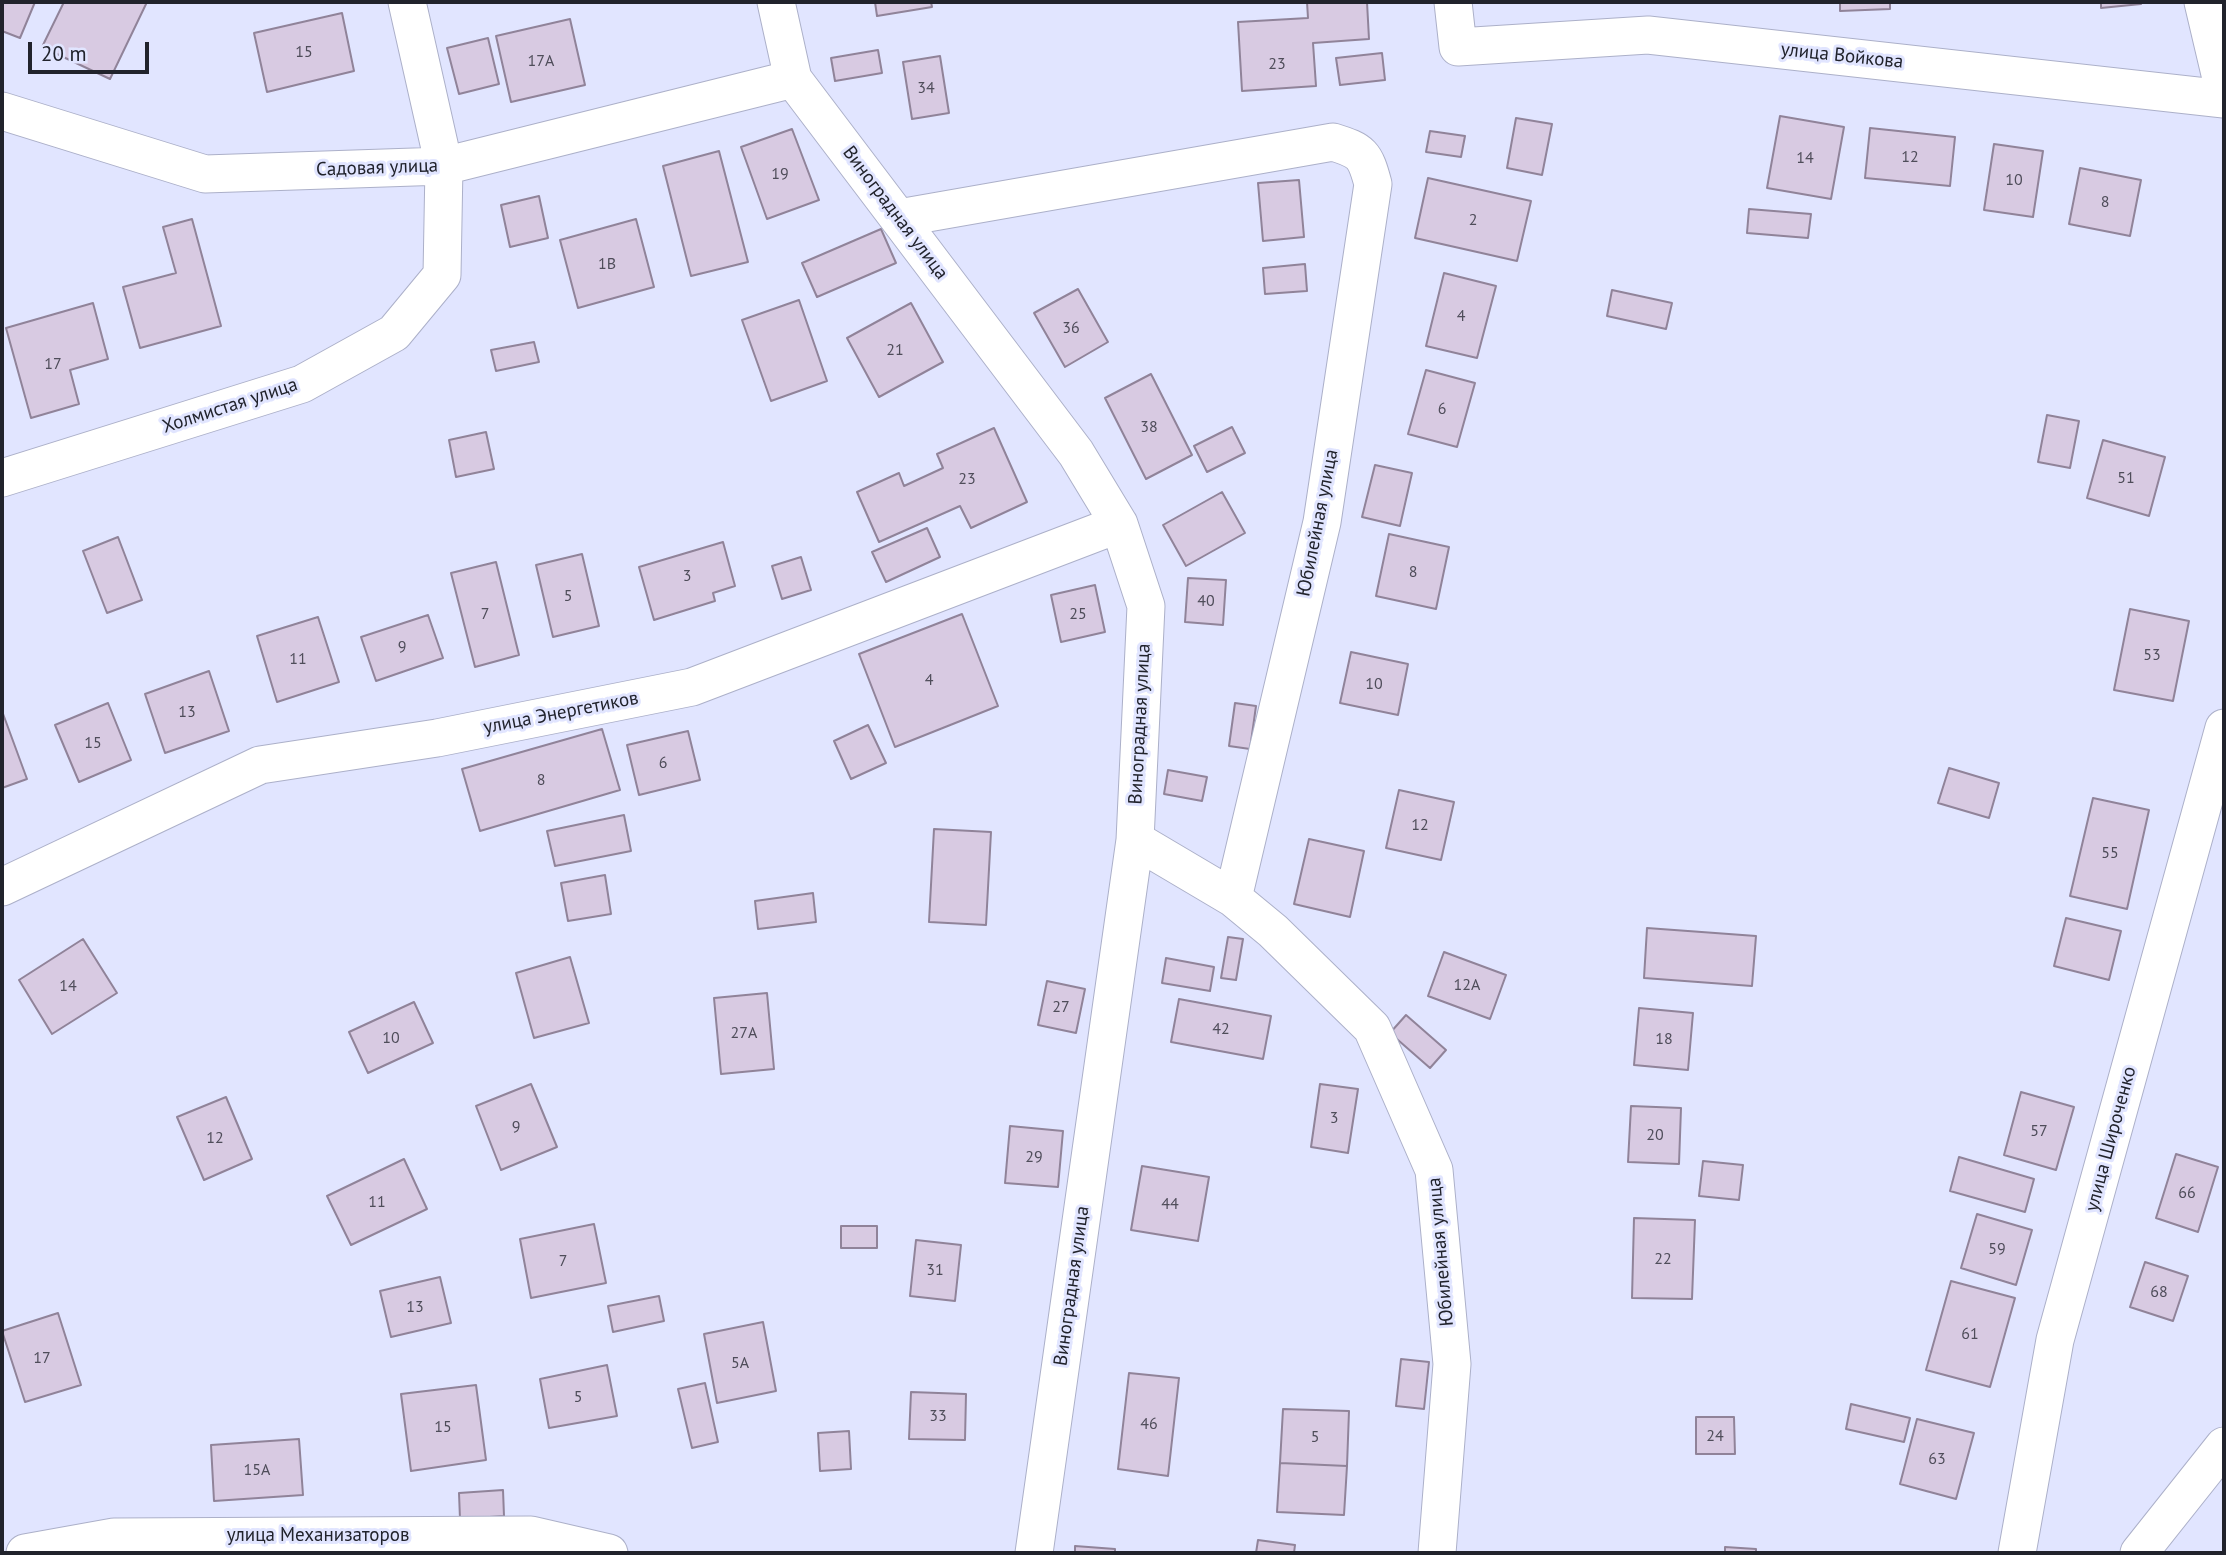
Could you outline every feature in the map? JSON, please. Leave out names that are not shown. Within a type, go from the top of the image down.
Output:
[{"type":"street","name":"Холмистая улица","points":[[2,478],[303,384],[394,333],[442,275],[444,166],[407,2]]},
{"type":"street","name":"Виноградная улица","points":[[776,2],[793,79],[1076,453],[1119,524],[1146,606],[1135,840],[1035,1553]]},
{"type":"street","name":"улица Войкова","points":[[1453,2],[1458,47],[1648,35],[2224,99]]},
{"type":"street","points":[[2203,2],[2224,92]]},
{"type":"street","name":"Садовая улица","points":[[2,111],[205,174],[444,166],[793,79]]},
{"type":"street","name":"Юбилейная улица","points":[[899,218],[1332,142],[1355,149],[1368,164],[1373,184],[1322,522],[1233,898]]},
{"type":"street","name":"улица Энергетиков","points":[[2,887],[260,765],[437,738],[692,687],[1119,524]]},
{"type":"street","name":"улица Широченко","points":[[2017,1553],[2055,1340],[2224,728]]},
{"type":"street","name":"Юбилейная улица","points":[[1135,840],[1233,898],[1273,932],[1372,1028],[1434,1170],[1452,1364],[1437,1553]]},
{"type":"street","points":[[2139,1553],[2224,1446]]},
{"type":"street","name":"улица Механизаторов","points":[[25,1553],[114,1537],[531,1535],[609,1553]]},
{"type":"building","points":[[2,2],[35,2],[20,38],[2,31]]},
{"type":"building","points":[[64,2],[147,2],[110,79],[42,47]]},
{"type":"building","points":[[875,2],[931,2],[932,7],[877,16]]},
{"type":"building","points":[[1307,2],[1367,2],[1369,39],[1313,43],[1316,86],[1242,91],[1238,22],[1308,18]]},
{"type":"building","points":[[1840,2],[1890,2],[1890,9],[1840,11]]},
{"type":"building","points":[[2101,2],[2140,2],[2141,4],[2101,8]]},
{"type":"building","points":[[342,13],[354,71],[267,92],[254,33]]},
{"type":"building","points":[[570,19],[585,85],[511,102],[496,36]]},
{"type":"building","points":[[488,38],[499,84],[459,94],[447,48]]},
{"type":"building","points":[[878,50],[882,73],[835,81],[831,58]]},
{"type":"building","points":[[1382,53],[1385,80],[1340,85],[1336,58]]},
{"type":"building","points":[[940,56],[949,113],[912,119],[903,62]]},
{"type":"building","points":[[1780,116],[1844,127],[1831,199],[1767,188]]},
{"type":"building","points":[[1516,118],[1552,124],[1542,175],[1507,168]]},
{"type":"building","points":[[1870,128],[1955,137],[1950,186],[1865,178]]},
{"type":"building","points":[[792,129],[819,200],[767,219],[741,147]]},
{"type":"building","points":[[1430,131],[1465,136],[1461,157],[1426,152]]},
{"type":"building","points":[[1994,144],[2043,151],[2033,217],[1984,210]]},
{"type":"building","points":[[719,151],[748,262],[691,276],[663,166]]},
{"type":"building","points":[[2080,168],[2141,180],[2130,236],[2069,224]]},
{"type":"building","points":[[1428,178],[1531,201],[1517,261],[1415,238]]},
{"type":"building","points":[[1299,180],[1304,237],[1263,241],[1258,183]]},
{"type":"building","points":[[539,196],[548,238],[510,247],[501,205]]},
{"type":"building","points":[[1749,209],[1811,214],[1808,238],[1747,233]]},
{"type":"building","points":[[192,219],[221,326],[140,348],[123,287],[176,273],[163,227]]},
{"type":"building","points":[[636,219],[654,287],[578,308],[560,240]]},
{"type":"building","points":[[881,229],[896,263],[817,297],[802,263]]},
{"type":"building","points":[[1305,264],[1307,291],[1265,294],[1263,268]]},
{"type":"building","points":[[1444,273],[1496,286],[1477,358],[1426,346]]},
{"type":"building","points":[[1078,289],[1108,342],[1065,367],[1034,313]]},
{"type":"building","points":[[1612,290],[1672,303],[1666,329],[1607,316]]},
{"type":"building","points":[[799,300],[827,381],[771,401],[742,320]]},
{"type":"building","points":[[93,303],[108,359],[70,370],[79,404],[31,418],[6,328]]},
{"type":"building","points":[[911,303],[943,362],[879,397],[847,338]]},
{"type":"building","points":[[534,342],[539,362],[496,371],[491,350]]},
{"type":"building","points":[[1426,370],[1475,383],[1457,447],[1408,434]]},
{"type":"building","points":[[1151,374],[1192,455],[1146,479],[1105,398]]},
{"type":"building","points":[[2047,415],[2079,421],[2070,468],[2038,462]]},
{"type":"building","points":[[1232,427],[1245,453],[1207,472],[1194,446]]},
{"type":"building","points":[[994,428],[1027,502],[971,528],[960,506],[879,542],[857,492],[899,473],[904,486],[943,468],[937,454]]},
{"type":"building","points":[[486,432],[494,469],[456,477],[449,440]]},
{"type":"building","points":[[2103,440],[2165,457],[2149,516],[2087,498]]},
{"type":"building","points":[[1375,465],[1412,473],[1400,526],[1362,517]]},
{"type":"building","points":[[1222,492],[1245,533],[1186,566],[1163,525]]},
{"type":"building","points":[[927,528],[940,557],[886,582],[872,552]]},
{"type":"building","points":[[1389,534],[1449,547],[1436,609],[1376,596]]},
{"type":"building","points":[[118,537],[142,600],[107,613],[83,551]]},
{"type":"building","points":[[723,542],[735,586],[713,593],[715,601],[654,620],[639,567]]},
{"type":"building","points":[[582,554],[599,626],[553,637],[536,565]]},
{"type":"building","points":[[801,557],[811,590],[782,599],[772,566]]},
{"type":"building","points":[[496,562],[519,655],[475,667],[451,573]]},
{"type":"building","points":[[1188,578],[1226,580],[1223,625],[1185,622]]},
{"type":"building","points":[[1095,585],[1105,632],[1061,642],[1051,595]]},
{"type":"building","points":[[2130,609],[2189,621],[2173,701],[2114,690]]},
{"type":"building","points":[[962,614],[998,706],[895,747],[859,654]]},
{"type":"building","points":[[428,615],[443,658],[376,681],[361,637]]},
{"type":"building","points":[[318,617],[339,682],[277,702],[257,636]]},
{"type":"building","points":[[1351,652],[1408,664],[1398,715],[1340,703]]},
{"type":"building","points":[[209,671],[229,731],[165,753],[145,694]]},
{"type":"building","points":[[108,703],[131,760],[79,782],[55,725]]},
{"type":"building","points":[[1235,703],[1256,706],[1250,749],[1229,746]]},
{"type":"building","points":[[2,711],[27,779],[2,788]]},
{"type":"building","points":[[868,725],[886,763],[851,779],[834,741]]},
{"type":"building","points":[[602,729],[620,790],[480,831],[462,769]]},
{"type":"building","points":[[688,731],[700,780],[639,795],[627,745]]},
{"type":"building","points":[[1949,768],[1999,783],[1989,818],[1938,803]]},
{"type":"building","points":[[1168,770],[1207,777],[1202,801],[1164,794]]},
{"type":"building","points":[[1399,790],[1454,802],[1441,860],[1386,848]]},
{"type":"building","points":[[2093,798],[2149,810],[2127,909],[2070,896]]},
{"type":"building","points":[[624,815],[631,851],[555,866],[547,831]]},
{"type":"building","points":[[934,829],[991,832],[986,925],[929,922]]},
{"type":"building","points":[[1309,839],[1364,851],[1350,917],[1294,904]]},
{"type":"building","points":[[605,875],[611,914],[568,921],[561,883]]},
{"type":"building","points":[[813,893],[816,922],[758,929],[755,901]]},
{"type":"building","points":[[2066,918],[2121,931],[2109,980],[2054,966]]},
{"type":"building","points":[[1647,928],[1756,936],[1752,986],[1644,978]]},
{"type":"building","points":[[1228,937],[1243,939],[1236,980],[1221,978]]},
{"type":"building","points":[[83,939],[117,993],[52,1034],[19,980]]},
{"type":"building","points":[[1444,952],[1506,975],[1490,1019],[1428,996]]},
{"type":"building","points":[[570,957],[589,1023],[534,1038],[516,973]]},
{"type":"building","points":[[1166,958],[1214,967],[1210,991],[1162,983]]},
{"type":"building","points":[[1047,981],[1085,989],[1076,1033],[1038,1025]]},
{"type":"building","points":[[767,993],[774,1069],[721,1074],[714,998]]},
{"type":"building","points":[[1179,999],[1271,1016],[1263,1059],[1171,1042]]},
{"type":"building","points":[[414,1002],[433,1043],[368,1073],[349,1032]]},
{"type":"building","points":[[1639,1008],[1693,1013],[1688,1070],[1634,1065]]},
{"type":"building","points":[[1406,1015],[1446,1050],[1430,1068],[1390,1033]]},
{"type":"building","points":[[531,1084],[557,1147],[501,1170],[476,1106]]},
{"type":"building","points":[[1320,1084],[1358,1089],[1348,1153],[1311,1147]]},
{"type":"building","points":[[2021,1092],[2074,1107],[2056,1170],[2004,1155]]},
{"type":"building","points":[[226,1097],[252,1159],[204,1180],[177,1117]]},
{"type":"building","points":[[1631,1106],[1681,1108],[1679,1164],[1628,1162]]},
{"type":"building","points":[[1010,1126],[1063,1131],[1058,1187],[1005,1183]]},
{"type":"building","points":[[2176,1154],[2218,1167],[2198,1232],[2156,1218]]},
{"type":"building","points":[[1959,1157],[2034,1179],[2025,1212],[1950,1191]]},
{"type":"building","points":[[404,1159],[427,1209],[351,1245],[327,1196]]},
{"type":"building","points":[[1703,1161],[1743,1165],[1739,1200],[1699,1196]]},
{"type":"building","points":[[1142,1166],[1209,1177],[1198,1241],[1131,1230]]},
{"type":"building","points":[[1977,1214],[2032,1230],[2016,1285],[1961,1268]]},
{"type":"building","points":[[1634,1218],[1695,1220],[1692,1299],[1632,1298]]},
{"type":"building","points":[[594,1224],[606,1283],[531,1298],[520,1239]]},
{"type":"building","points":[[841,1226],[877,1226],[877,1248],[841,1248]]},
{"type":"building","points":[[916,1240],[961,1245],[955,1301],[910,1296]]},
{"type":"building","points":[[2145,1262],[2188,1276],[2173,1321],[2130,1307]]},
{"type":"building","points":[[440,1277],[451,1323],[391,1337],[380,1291]]},
{"type":"building","points":[[1951,1281],[2015,1298],[1990,1387],[1926,1370]]},
{"type":"building","points":[[659,1296],[664,1321],[613,1332],[608,1306]]},
{"type":"building","points":[[58,1313],[81,1385],[25,1402],[2,1331]]},
{"type":"building","points":[[763,1322],[776,1391],[717,1403],[704,1334]]},
{"type":"building","points":[[1401,1359],[1429,1362],[1424,1409],[1396,1406]]},
{"type":"building","points":[[607,1365],[617,1416],[549,1428],[540,1379]]},
{"type":"building","points":[[1129,1373],[1179,1378],[1168,1476],[1118,1469]]},
{"type":"building","points":[[705,1383],[718,1442],[692,1448],[678,1389]]},
{"type":"building","points":[[476,1385],[486,1460],[411,1471],[401,1394]]},
{"type":"building","points":[[911,1392],[966,1394],[965,1440],[909,1439]]},
{"type":"building","points":[[1851,1404],[1910,1418],[1904,1442],[1846,1429]]},
{"type":"building","points":[[1283,1409],[1349,1411],[1347,1466],[1280,1463]]},
{"type":"building","points":[[1696,1417],[1734,1417],[1735,1454],[1696,1454]]},
{"type":"building","points":[[1917,1419],[1974,1433],[1956,1499],[1900,1484]]},
{"type":"building","points":[[849,1431],[851,1469],[820,1471],[818,1433]]},
{"type":"building","points":[[299,1439],[303,1495],[214,1501],[211,1445]]},
{"type":"building","points":[[1280,1463],[1347,1466],[1344,1515],[1277,1512]]},
{"type":"building","points":[[503,1490],[504,1516],[460,1519],[459,1493]]},
{"type":"building","points":[[1258,1540],[1295,1545],[1294,1553],[1256,1553]]},
{"type":"building","points":[[1075,1546],[1115,1549],[1115,1553],[1075,1553]]},
{"type":"building","points":[[1725,1547],[1756,1549],[1756,1553],[1725,1553]]}]
